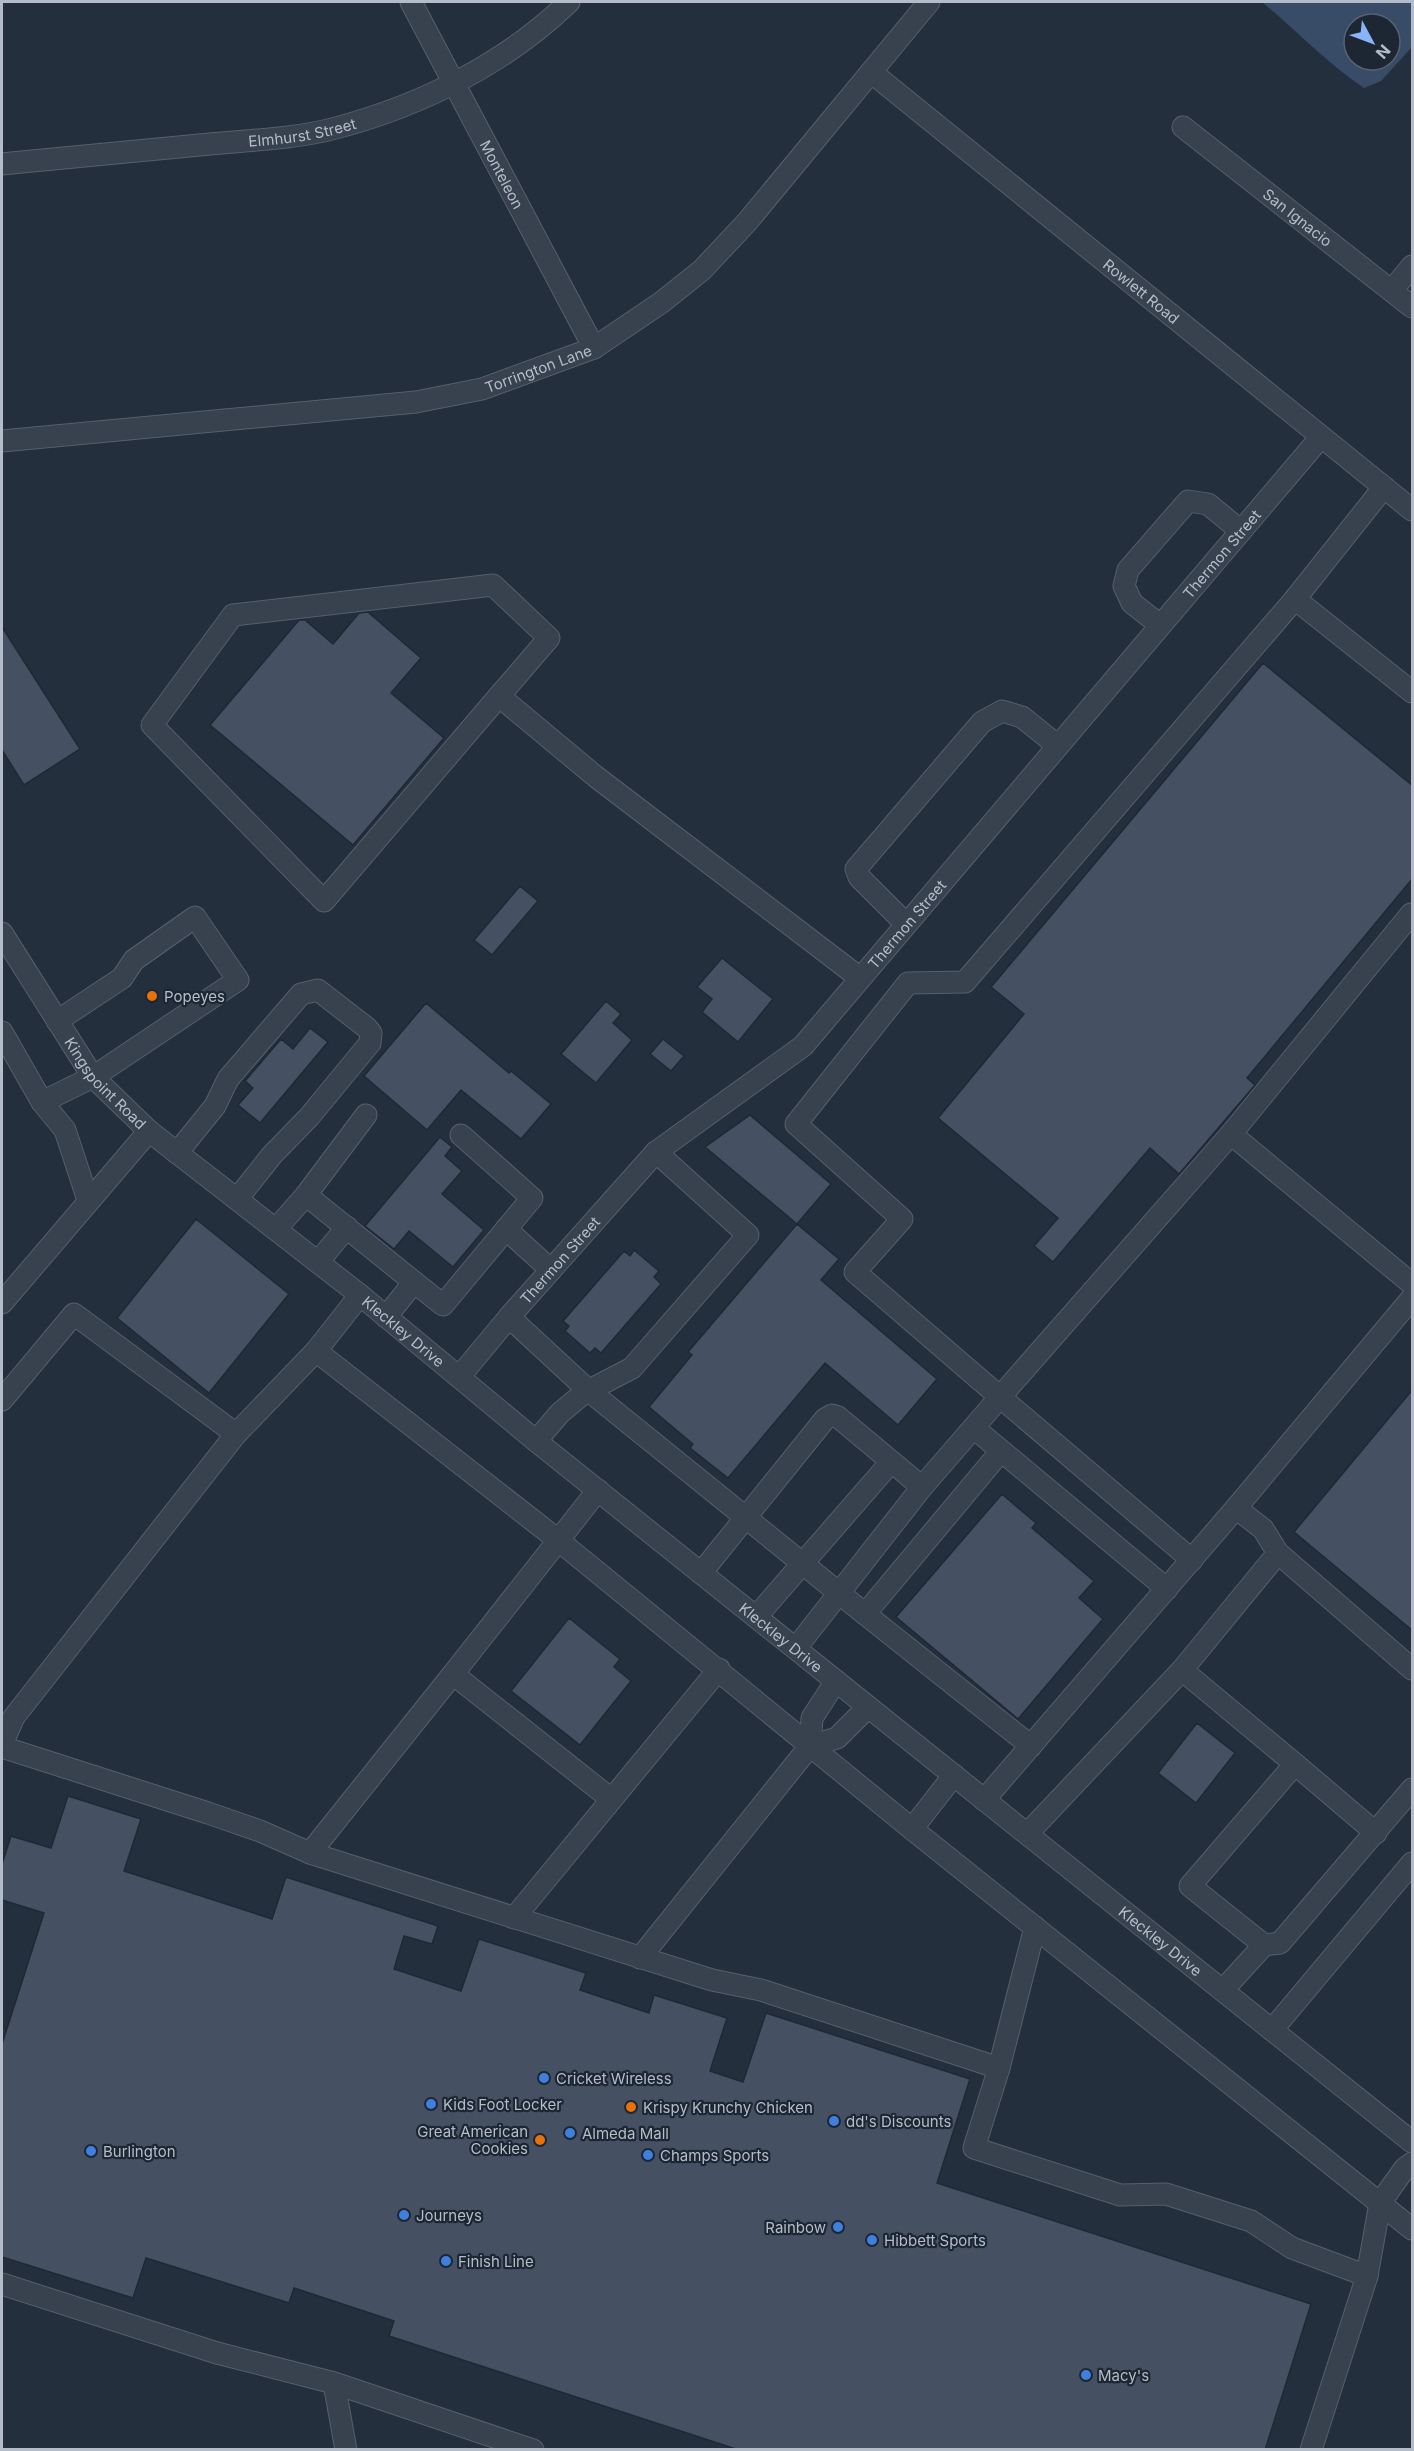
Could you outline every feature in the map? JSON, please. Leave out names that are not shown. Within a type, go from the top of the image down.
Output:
[{"type":"street","name":"Monteleon","points":[[411,2],[594,348]]},
{"type":"street","name":"Elmhurst Street","points":[[2,164],[283,137],[334,128],[391,110],[455,84],[532,33],[569,2]]},
{"type":"street","name":"Torrington Lane","points":[[2,441],[416,402],[482,389],[594,348],[662,302],[702,270],[747,222],[929,2]]},
{"type":"street","name":"Rowlett Road","points":[[871,72],[1320,438],[1410,505]]},
{"type":"street","name":"San Ignacio","points":[[1183,127],[1393,289],[1413,307]]},
{"type":"street","points":[[1393,289],[1413,266]]},
{"type":"street","name":"Thermon Street","points":[[460,1376],[509,1317],[656,1152],[802,1046],[1320,438]]},
{"type":"street","points":[[1192,1560],[855,1272],[902,1218],[796,1124],[908,983],[965,982],[1295,599],[1384,487]]},
{"type":"street","points":[[1160,625],[1132,603],[1124,586],[1128,570],[1188,501],[1208,504],[1241,531]]},
{"type":"street","points":[[492,585],[549,638],[499,696],[324,901],[152,724],[232,615],[492,585]]},
{"type":"street","points":[[1295,599],[1413,692]]},
{"type":"street","points":[[499,696],[595,776],[860,978]]},
{"type":"street","points":[[906,924],[859,878],[856,869],[982,722],[1002,711],[1022,717],[1058,746]]},
{"type":"street","points":[[796,1648],[922,1487],[1231,1134],[1411,914],[1413,916]]},
{"type":"street","points":[[42,1102],[93,1077],[238,980],[195,917],[134,960],[122,978],[57,1021]]},
{"type":"street","name":"Kingspoint Road","points":[[2,933],[8,956],[57,1021],[93,1077],[149,1131],[88,1200],[2,1304]]},
{"type":"street","points":[[177,1153],[215,1106],[228,1079],[301,994],[318,990],[367,1028],[371,1033],[370,1043],[309,1117],[272,1155],[238,1198]]},
{"type":"street","points":[[2,1032],[42,1102],[65,1130],[88,1200]]},
{"type":"street","points":[[276,1229],[306,1195],[366,1115]]},
{"type":"street","name":"Kleckley Drive","points":[[149,1131],[360,1295],[536,1441],[1413,2142]]},
{"type":"street","points":[[1231,1134],[1413,1284]]},
{"type":"street","points":[[306,1195],[443,1305],[532,1198],[461,1135]]},
{"type":"street","points":[[536,1441],[560,1413],[588,1390],[632,1368],[748,1236],[656,1152]]},
{"type":"street","points":[[318,1262],[347,1227]]},
{"type":"street","points":[[506,1229],[551,1270]]},
{"type":"street","points":[[386,1317],[414,1282]]},
{"type":"street","points":[[360,1295],[316,1351],[236,1434],[15,1717],[2,1746],[260,1831],[310,1853],[712,1980],[761,1990],[999,2067]]},
{"type":"street","points":[[984,1800],[1192,1560],[1413,1298]]},
{"type":"street","points":[[2,1400],[74,1314],[236,1434]]},
{"type":"street","points":[[509,1317],[588,1390],[803,1562],[838,1594],[1031,1746]]},
{"type":"street","points":[[316,1351],[558,1540],[719,1669],[912,1829],[1413,2229]]},
{"type":"street","points":[[701,1573],[825,1419],[832,1415],[838,1417],[922,1487]]},
{"type":"street","points":[[974,1428],[1167,1589]]},
{"type":"street","points":[[865,1614],[1001,1450]]},
{"type":"street","points":[[756,1617],[891,1462]]},
{"type":"street","points":[[310,1853],[598,1490]]},
{"type":"street","points":[[1236,1508],[1263,1529],[1278,1553],[1413,1669]]},
{"type":"street","points":[[1027,1834],[1182,1670],[1278,1553]]},
{"type":"street","points":[[514,1918],[719,1669]]},
{"type":"street","points":[[1182,1670],[1376,1833]]},
{"type":"street","points":[[453,1674],[610,1799]]},
{"type":"street","points":[[640,1958],[810,1746],[812,1718],[836,1682]]},
{"type":"street","points":[[810,1746],[837,1738],[868,1707]]},
{"type":"street","points":[[1264,1945],[1190,1886],[1295,1764]]},
{"type":"street","points":[[912,1829],[954,1776]]},
{"type":"street","points":[[1223,1990],[1264,1945],[1280,1943],[1413,1789]]},
{"type":"street","points":[[1272,2030],[1413,1863]]},
{"type":"street","points":[[1035,1927],[999,2067],[974,2148],[1120,2194],[1166,2194],[1251,2221],[1292,2248],[1367,2276]]},
{"type":"street","points":[[1311,2450],[1367,2276],[1380,2203],[1405,2168],[1413,2163]]},
{"type":"street","points":[[2,2284],[217,2353],[334,2383],[533,2450]]},
{"type":"street","points":[[334,2383],[346,2450]]},
{"type":"water","points":[[1262,2],[1412,2],[1412,47],[1402,58],[1402,12],[1342,12],[1342,72]]},
{"type":"water","points":[[1343,72],[1389,72],[1381,81],[1364,88]]},
{"type":"building","points":[[368,612],[421,658],[391,693],[444,738],[353,845],[210,725],[299,620],[305,620],[333,644],[359,613]]},
{"type":"building","points":[[2,627],[80,749],[24,785],[2,750]]},
{"type":"building","points":[[1263,663],[1413,786],[1413,878],[1247,1078],[1255,1085],[1179,1174],[1150,1148],[1053,1262],[1034,1246],[1058,1218],[938,1118],[1024,1014],[991,987]]},
{"type":"building","points":[[520,886],[538,901],[492,955],[474,940]]},
{"type":"building","points":[[722,958],[773,999],[738,1042],[702,1012],[712,999],[697,987]]},
{"type":"building","points":[[606,1001],[621,1014],[613,1023],[632,1040],[596,1083],[561,1054]]},
{"type":"building","points":[[426,1003],[509,1073],[511,1071],[551,1104],[521,1139],[461,1090],[427,1130],[364,1076]]},
{"type":"building","points":[[310,1028],[328,1042],[260,1123],[238,1105],[253,1088],[245,1081],[281,1039],[293,1049]]},
{"type":"building","points":[[663,1039],[684,1056],[671,1071],[650,1054]]},
{"type":"building","points":[[750,1115],[831,1184],[797,1224],[705,1147]]},
{"type":"building","points":[[440,1137],[452,1147],[445,1156],[462,1171],[442,1194],[484,1230],[453,1267],[409,1231],[394,1249],[365,1226]]},
{"type":"building","points":[[196,1219],[289,1294],[209,1393],[117,1318]]},
{"type":"building","points":[[797,1224],[839,1259],[821,1280],[937,1379],[898,1425],[825,1363],[728,1478],[690,1448],[693,1444],[649,1407],[692,1355],[688,1352]]},
{"type":"building","points":[[634,1250],[659,1271],[654,1277],[661,1284],[601,1353],[595,1348],[590,1353],[565,1331],[569,1326],[563,1321],[624,1251],[630,1256]]},
{"type":"building","points":[[1413,1389],[1413,1631],[1294,1532]]},
{"type":"building","points":[[1002,1494],[1036,1523],[1032,1528],[1094,1581],[1079,1598],[1103,1619],[1018,1719],[896,1617]]},
{"type":"building","points":[[569,1618],[620,1659],[614,1667],[631,1681],[580,1745],[511,1691]]},
{"type":"building","points":[[1197,1723],[1235,1753],[1196,1803],[1158,1773]]},
{"type":"building","name":"Almeda Mall","points":[[68,1796],[141,1819],[124,1871],[272,1919],[286,1877],[438,1926],[432,1944],[404,1936],[394,1969],[461,1991],[479,1939],[586,1973],[580,1990],[649,2013],[654,1995],[727,2018],[710,2071],[743,2082],[766,2013],[970,2079],[937,2183],[1311,2304],[1265,2450],[739,2450],[389,2336],[394,2321],[294,2288],[289,2303],[146,2258],[133,2298],[2,2257],[2,2044],[44,1913],[2,1900],[2,1864],[11,1836],[51,1848]]},
{"type":"place","name":"Popeyes","points":[[152,996]]},
{"type":"place","name":"Cricket Wireless","points":[[544,2078]]},
{"type":"place","name":"Kids Foot Locker","points":[[431,2104]]},
{"type":"place","name":"Krispy Krunchy Chicken","points":[[631,2107]]},
{"type":"place","name":"dd's Discounts","points":[[834,2121]]},
{"type":"place","name":"Almeda Mall","points":[[570,2133]]},
{"type":"place","name":"Great American Cookies","points":[[540,2140]]},
{"type":"place","name":"Burlington","points":[[91,2151]]},
{"type":"place","name":"Champs Sports","points":[[648,2155]]},
{"type":"place","name":"Journeys","points":[[404,2215]]},
{"type":"place","name":"Rainbow","points":[[838,2227]]},
{"type":"place","name":"Hibbett Sports","points":[[872,2240]]},
{"type":"place","name":"Finish Line","points":[[446,2261]]},
{"type":"place","name":"Macy's","points":[[1086,2375]]}]
